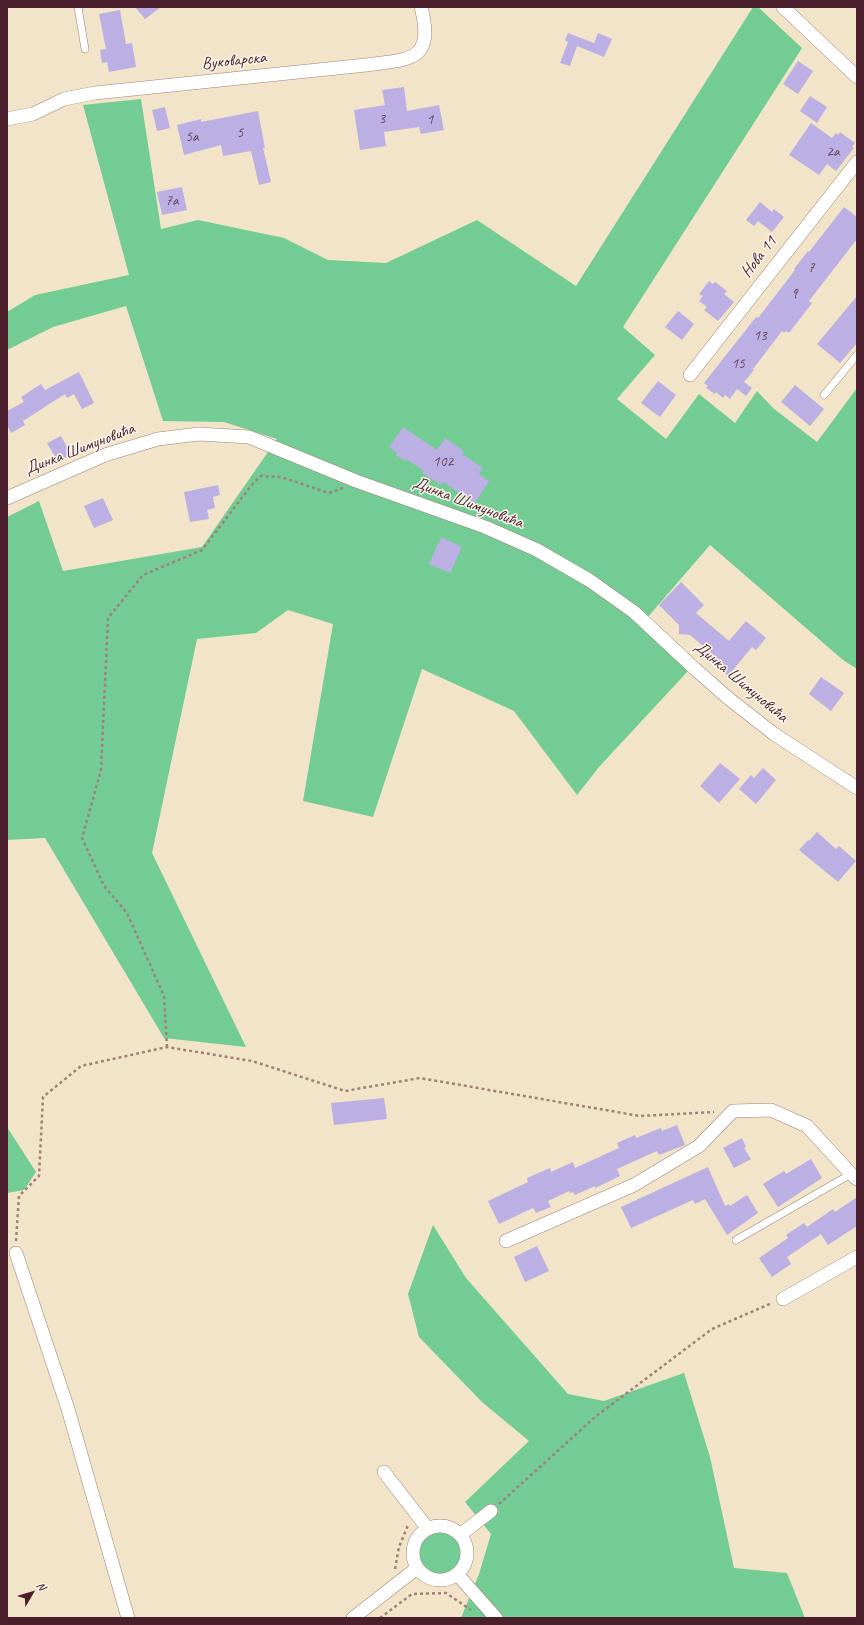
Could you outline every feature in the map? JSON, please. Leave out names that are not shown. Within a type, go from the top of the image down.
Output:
[{"type":"street","name":"Вуковарска","points":[[7,119],[33,114],[64,99],[95,93],[406,60],[419,52],[423,46],[425,29],[421,7]]},
{"type":"street","points":[[783,7],[857,77]]},
{"type":"street","name":"Нова 11","points":[[690,375],[857,162]]},
{"type":"street","name":"Динка Шимуновића","points":[[7,498],[105,455],[158,439],[199,434],[249,437],[356,481],[485,528],[537,550],[589,580],[634,612],[728,698],[774,734],[857,788]]},
{"type":"street","points":[[506,1241],[634,1184],[699,1146],[733,1111],[771,1110],[807,1126],[854,1176]]},
{"type":"street","points":[[16,1252],[68,1409],[128,1618]]},
{"type":"street","points":[[783,1299],[857,1257]]},
{"type":"street","points":[[384,1472],[428,1529]]},
{"type":"street","points":[[460,1535],[491,1511]]},
{"type":"street","points":[[436,1526],[445,1526],[460,1535],[466,1547],[466,1560],[463,1568],[457,1574],[445,1579],[432,1579],[424,1575],[417,1568],[413,1550],[415,1542],[420,1534],[436,1526]]},
{"type":"street","points":[[354,1618],[417,1568]]},
{"type":"street","points":[[457,1574],[496,1618]]},
{"type":"lane","points":[[78,7],[86,49]]},
{"type":"lane","points":[[824,395],[857,354]]},
{"type":"lane","points":[[736,1240],[854,1176]]},
{"type":"path","points":[[167,1047],[164,996],[127,913],[104,886],[82,838],[101,770],[108,618],[142,575],[202,550],[254,482],[261,476],[281,477],[329,493],[341,490],[356,481]]},
{"type":"path","points":[[16,1252],[19,1196],[39,1176],[43,1097],[81,1066],[167,1047],[252,1061],[345,1091],[420,1078],[640,1116],[733,1111]]},
{"type":"path","points":[[491,1511],[595,1417],[712,1329],[783,1299]]},
{"type":"path","points":[[394,1574],[399,1547],[408,1526],[405,1521]]},
{"type":"path","points":[[380,1618],[412,1594],[446,1593],[476,1613]]},
{"type":"green space","points":[[753,7],[758,7],[802,48],[623,327],[655,355],[617,399],[666,439],[699,394],[735,423],[757,391],[773,408],[817,442],[857,388],[857,669],[843,660],[710,545],[641,625],[688,671],[599,767],[577,795],[514,711],[422,669],[373,817],[303,801],[333,624],[288,610],[256,633],[197,639],[152,853],[246,1047],[164,1038],[45,838],[7,840],[7,517],[39,501],[63,571],[202,547],[277,439],[224,422],[163,421],[126,306],[53,327],[7,350],[7,312],[35,295],[129,275],[83,105],[141,99],[161,229],[198,220],[284,238],[328,260],[386,263],[477,220],[576,286]]},
{"type":"green space","points":[[7,1127],[36,1172],[24,1190],[7,1193]]},
{"type":"green space","points":[[433,1225],[466,1278],[568,1394],[604,1401],[684,1373],[710,1457],[734,1568],[787,1573],[805,1618],[461,1618],[479,1574],[491,1534],[465,1502],[529,1441],[482,1402],[419,1337],[408,1294]]},
{"type":"green space","points":[[440,1529],[449,1531],[457,1536],[462,1544],[464,1553],[462,1562],[457,1570],[449,1575],[440,1577],[431,1575],[423,1570],[418,1562],[416,1553],[418,1544],[423,1536],[431,1531]]},
{"type":"building","points":[[135,7],[161,7],[145,19]]},
{"type":"building","points":[[120,10],[126,44],[132,43],[136,67],[109,72],[107,62],[102,63],[100,50],[106,49],[99,14]]},
{"type":"building","points":[[568,33],[594,43],[598,33],[612,39],[604,57],[577,46],[570,66],[560,63],[568,42],[565,40]]},
{"type":"building","points":[[798,61],[813,71],[798,94],[783,84]]},
{"type":"building","points":[[404,87],[407,111],[439,105],[444,130],[421,134],[419,127],[384,132],[386,146],[360,150],[354,110],[385,105],[382,90]]},
{"type":"building","points":[[810,96],[827,107],[817,123],[800,111]]},
{"type":"building","points":[[165,107],[170,128],[157,131],[152,110]]},
{"type":"building","points":[[258,111],[265,148],[263,148],[271,182],[259,185],[251,151],[223,156],[221,145],[184,155],[177,125],[201,119],[201,122]]},
{"type":"building","points":[[811,123],[832,138],[836,133],[838,135],[840,132],[855,143],[852,147],[854,148],[836,171],[827,164],[819,175],[789,155]]},
{"type":"building","points":[[182,187],[187,210],[162,215],[157,192]]},
{"type":"building","points":[[760,202],[772,212],[774,209],[784,217],[772,232],[758,221],[754,226],[746,220]]},
{"type":"building","points":[[844,207],[857,217],[857,239],[809,301],[812,303],[789,333],[786,331],[784,333],[782,331],[753,369],[754,370],[744,382],[752,388],[746,396],[737,389],[730,399],[725,395],[723,398],[716,392],[715,394],[706,388],[708,386],[704,383],[756,317],[758,318],[795,270],[794,269]]},
{"type":"building","points":[[709,281],[713,284],[715,282],[727,291],[724,294],[734,302],[718,321],[704,310],[707,307],[699,301],[703,296],[699,294]]},
{"type":"building","points":[[857,296],[857,343],[840,363],[817,344]]},
{"type":"building","points":[[678,311],[694,324],[682,340],[665,327]]},
{"type":"building","points":[[79,372],[94,403],[82,409],[74,394],[67,398],[65,394],[23,421],[25,425],[11,433],[7,425],[7,411],[24,402],[21,397],[41,384],[45,390]]},
{"type":"building","points":[[658,381],[676,395],[660,417],[641,403]]},
{"type":"building","points":[[795,385],[824,409],[810,426],[781,402]]},
{"type":"building","points":[[403,427],[437,450],[445,438],[464,451],[462,454],[483,468],[479,474],[489,481],[475,503],[443,482],[441,485],[422,473],[424,471],[406,459],[405,461],[396,455],[397,453],[389,447]]},
{"type":"building","points":[[61,436],[71,454],[58,462],[47,443]]},
{"type":"building","points":[[218,485],[220,495],[213,497],[215,508],[207,510],[209,519],[190,522],[184,492]]},
{"type":"building","points":[[103,498],[113,520],[94,528],[84,506]]},
{"type":"building","points":[[441,537],[462,547],[450,573],[429,564]]},
{"type":"building","points":[[681,582],[704,605],[696,613],[729,641],[746,621],[766,638],[756,650],[752,647],[728,676],[712,662],[716,657],[690,635],[679,634],[679,625],[659,605]]},
{"type":"building","points":[[821,677],[844,693],[831,711],[809,694]]},
{"type":"building","points":[[720,763],[740,779],[719,803],[700,786]]},
{"type":"building","points":[[763,768],[776,780],[756,804],[739,789],[751,775],[754,778]]},
{"type":"building","points":[[817,832],[836,849],[839,846],[856,861],[838,882],[799,850]]},
{"type":"building","points":[[384,1098],[387,1119],[334,1125],[331,1103]]},
{"type":"building","points":[[677,1125],[685,1145],[659,1155],[657,1151],[617,1169],[620,1176],[595,1188],[595,1186],[575,1195],[573,1192],[570,1193],[569,1191],[548,1201],[551,1207],[536,1213],[533,1208],[499,1224],[488,1201],[528,1182],[527,1178],[550,1168],[551,1172],[573,1162],[575,1168],[619,1148],[617,1143],[635,1135],[636,1138],[661,1128],[662,1131]]},
{"type":"building","points":[[742,1138],[746,1147],[744,1148],[751,1159],[734,1168],[723,1148]]},
{"type":"building","points":[[811,1159],[822,1178],[778,1207],[763,1184],[784,1171],[786,1174]]},
{"type":"building","points":[[708,1167],[725,1206],[729,1204],[730,1206],[747,1195],[758,1213],[727,1235],[705,1199],[695,1204],[693,1200],[631,1228],[621,1207]]},
{"type":"building","points":[[857,1197],[857,1226],[828,1245],[821,1234],[787,1257],[791,1264],[772,1277],[759,1258],[788,1238],[786,1235],[804,1223],[807,1227],[833,1209],[835,1212]]},
{"type":"building","points":[[537,1246],[549,1271],[525,1282],[514,1257]]}]
